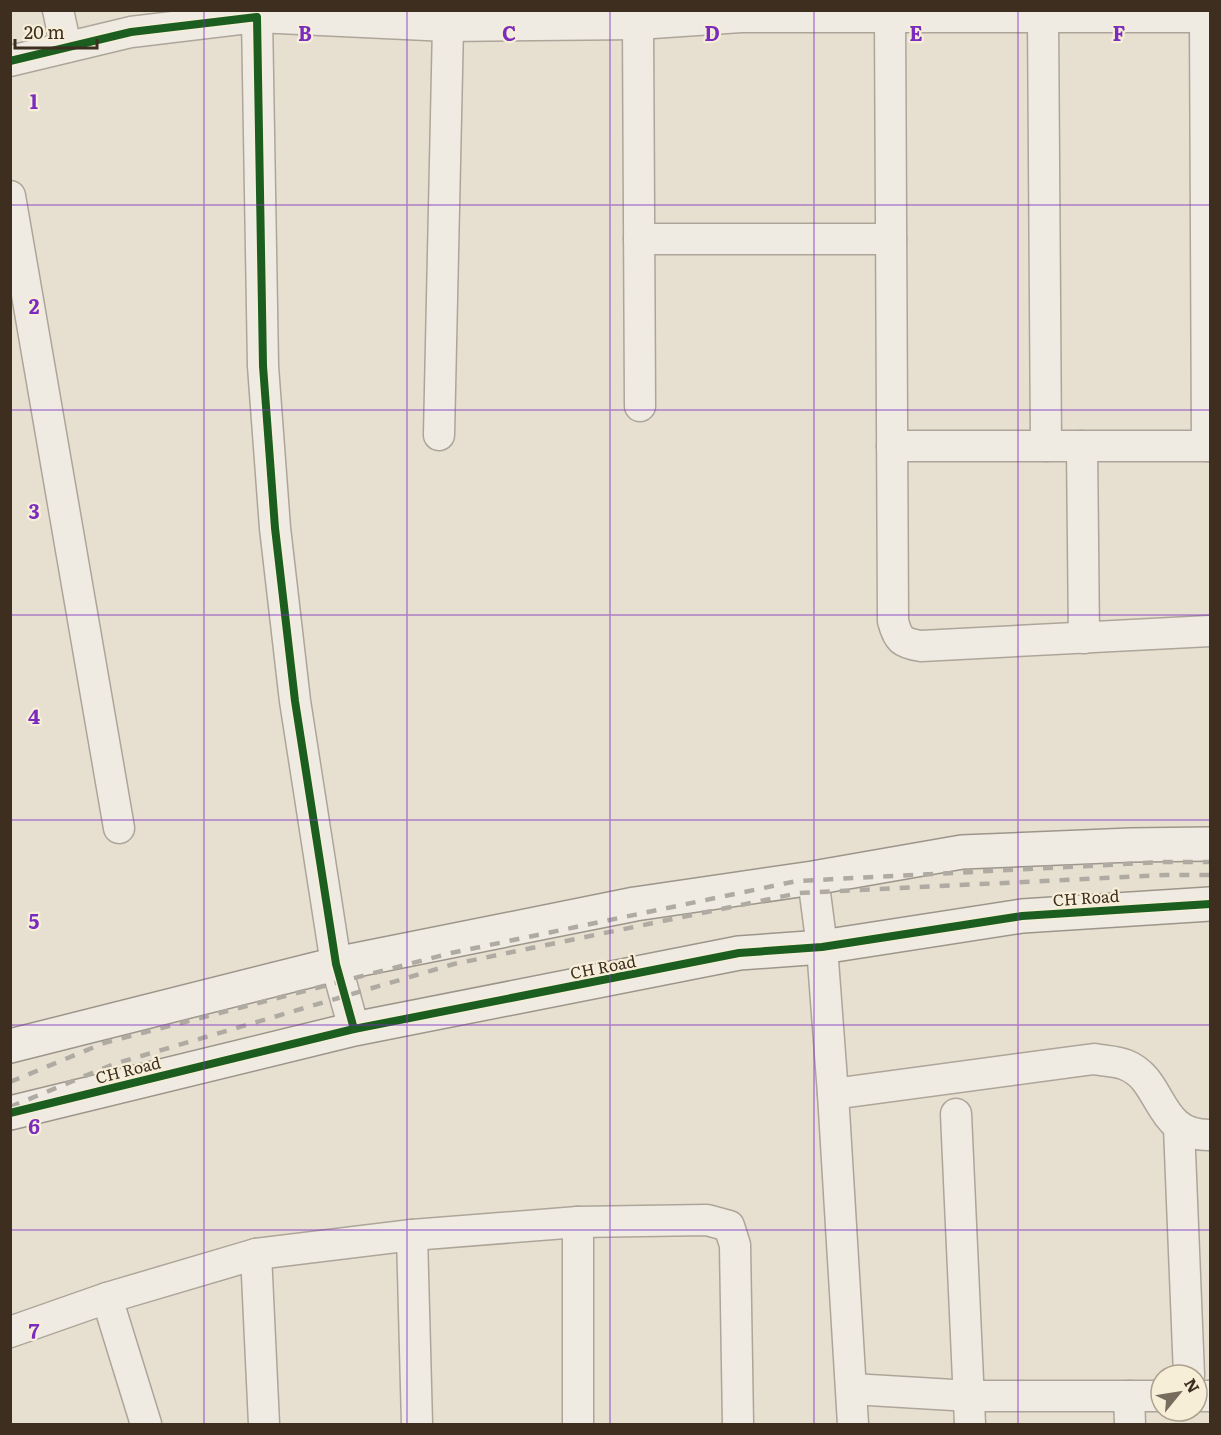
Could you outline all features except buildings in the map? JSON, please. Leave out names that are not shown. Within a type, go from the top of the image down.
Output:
[{"type":"street","points":[[58,10],[66,47]]},
{"type":"street","points":[[10,61],[131,32],[256,17],[638,24],[741,14],[856,14],[890,17],[1043,16],[1104,13],[1208,17],[1209,446],[892,446]]},
{"type":"street","points":[[1043,16],[1046,446]]},
{"type":"street","points":[[256,17],[263,366],[275,528],[296,701],[336,964],[354,1029]]},
{"type":"street","points":[[890,17],[893,621],[897,636],[907,644],[921,646],[1210,631]]},
{"type":"street","points":[[439,435],[460,21]]},
{"type":"street","points":[[638,24],[640,405]]},
{"type":"street","points":[[10,196],[119,828]]},
{"type":"street","points":[[639,239],[891,239]]},
{"type":"street","points":[[1082,446],[1084,638]]},
{"type":"street","points":[[10,1046],[336,964],[636,904],[813,878],[962,852],[1210,844]]},
{"type":"street","points":[[813,878],[822,947],[833,1094],[853,1425]]},
{"type":"street","name":"CH Road","points":[[10,1113],[354,1029],[740,954],[822,947],[1022,916],[1210,904]]},
{"type":"street","points":[[833,1094],[1094,1059],[1127,1065],[1147,1080],[1163,1108],[1179,1127],[1199,1135],[1210,1134]]},
{"type":"street","points":[[956,1114],[970,1410]]},
{"type":"street","points":[[1179,1127],[1189,1363]]},
{"type":"street","points":[[10,1332],[107,1298],[256,1254],[412,1235],[578,1222],[707,1220],[729,1226],[735,1245],[738,1425]]},
{"type":"street","points":[[578,1222],[578,1425]]},
{"type":"street","points":[[412,1235],[417,1425]]},
{"type":"street","points":[[256,1254],[264,1425]]},
{"type":"street","points":[[107,1298],[146,1425]]},
{"type":"street","points":[[852,1389],[970,1410],[1130,1410],[1149,1401]]},
{"type":"railway","points":[[10,1082],[104,1043],[451,953],[797,881],[1164,862],[1210,862]]},
{"type":"railway","points":[[10,1107],[114,1064],[454,964],[799,893],[1165,875],[1210,875]]},
{"type":"cycle path","points":[[10,61],[131,32],[257,17],[263,366],[275,528],[295,701],[336,964],[354,1029]]},
{"type":"cycle path","points":[[10,1113],[354,1029],[739,953],[822,947],[1022,916],[1210,904]]}]
